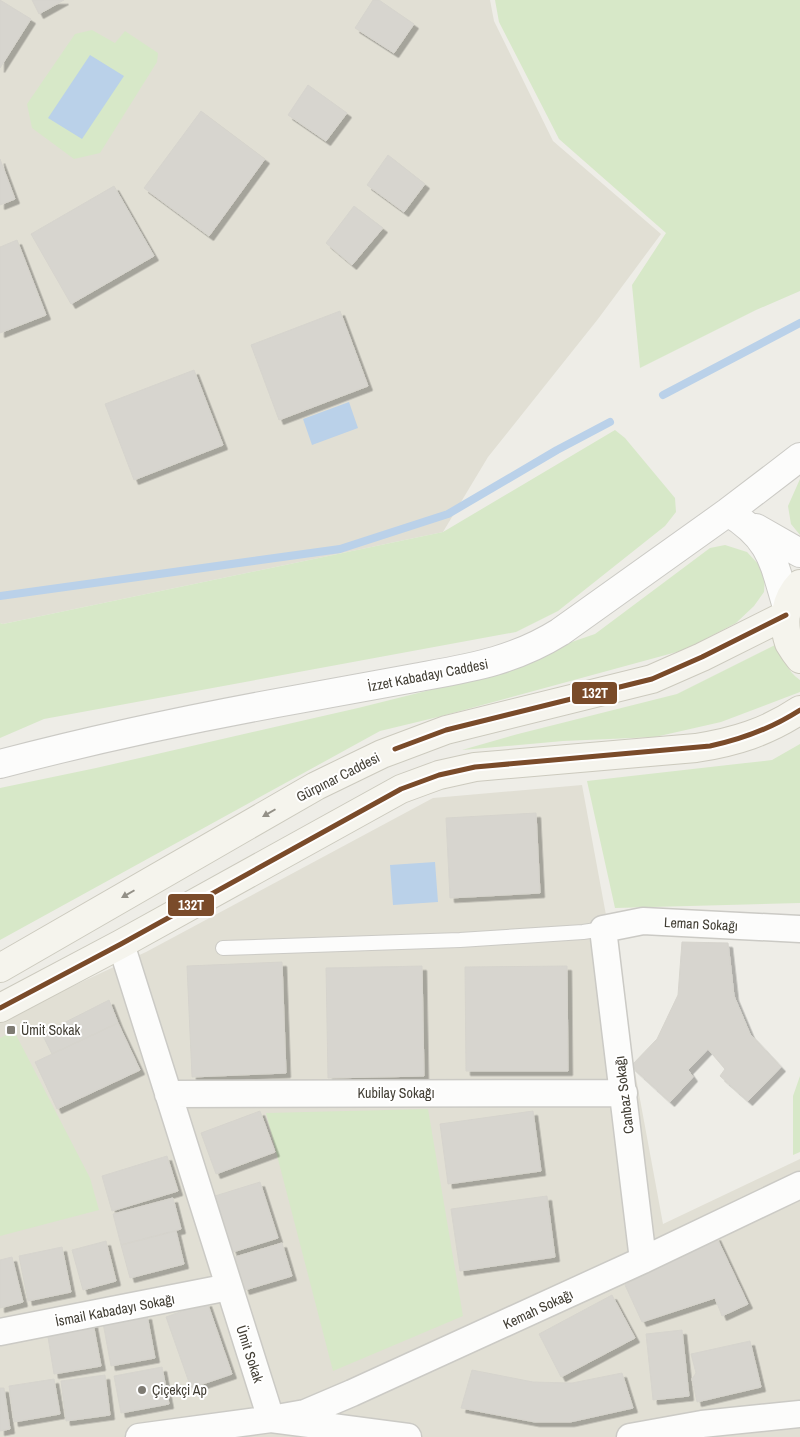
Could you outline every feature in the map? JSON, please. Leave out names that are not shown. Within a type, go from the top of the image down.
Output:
[{"type":"main road","points":[[791,602],[785,625],[790,644],[800,659]]},
{"type":"main road","name":"Gürpınar Caddesi","points":[[0,968],[316,786],[382,754],[446,730],[652,679],[702,657],[791,602]]},
{"type":"main road","points":[[0,1008],[121,944],[401,789],[439,775],[475,767],[696,748],[730,743],[762,731],[800,710]]},
{"type":"street","name":"İzzet Kabadayı Caddesi","points":[[0,764],[62,747],[212,714],[467,668],[517,655],[541,645],[560,632],[728,512],[800,457]]},
{"type":"street","points":[[728,512],[800,553]]},
{"type":"street","points":[[728,512],[743,521],[760,537],[773,558],[791,602]]},
{"type":"street","name":"Leman Sokağı","points":[[603,929],[643,921],[800,929]]},
{"type":"street","name":"Canbaz Sokağı","points":[[603,929],[644,1260]]},
{"type":"street","name":"Ümit Sokak","points":[[121,944],[271,1419]]},
{"type":"street","name":"Kubilay Sokağı","points":[[168,1094],[624,1093]]},
{"type":"street","name":"Kemah Sokağı","points":[[271,1419],[305,1413],[352,1393],[644,1260],[800,1185]]},
{"type":"street","name":"İsmail Kabadayı Sokağı","points":[[0,1332],[229,1287]]},
{"type":"street","points":[[630,1437],[702,1424],[800,1414]]},
{"type":"street","points":[[138,1437],[271,1419],[408,1437]]},
{"type":"lane","points":[[223,948],[460,940],[603,929]]},
{"type":"shaded area","points":[[0,0],[490,0],[494,21],[553,141],[661,234],[598,319],[488,457],[443,532],[3,624],[0,623]]},
{"type":"shaded area","points":[[582,785],[663,1224],[800,1159],[800,1437],[0,1437],[0,1020],[146,952],[433,798]]},
{"type":"green space","points":[[495,0],[800,0],[800,291],[756,310],[640,368],[632,285],[666,233],[559,139],[499,22]]},
{"type":"green space","points":[[92,30],[115,43],[125,31],[158,53],[157,62],[100,153],[74,159],[32,128],[27,104],[75,34]]},
{"type":"green space","points":[[615,430],[625,438],[675,498],[676,512],[665,526],[558,611],[516,632],[44,719],[0,738],[0,623],[3,624],[443,532]]},
{"type":"green space","points":[[800,479],[800,535],[791,524],[788,506]]},
{"type":"green space","points":[[725,545],[747,552],[761,567],[765,576],[764,592],[754,606],[736,623],[684,650],[380,731],[0,940],[0,788],[96,768],[434,689],[595,634],[710,548]]},
{"type":"green space","points":[[779,643],[786,664],[800,680],[800,692],[721,722],[655,737],[563,741],[462,750],[677,694]]},
{"type":"green space","points":[[800,744],[800,903],[615,908],[587,781],[772,760]]},
{"type":"green space","points":[[14,1031],[90,1178],[99,1210],[0,1236],[0,1038]]},
{"type":"green space","points":[[800,1076],[800,1152],[793,1155],[793,1096]]},
{"type":"green space","points":[[428,1109],[463,1316],[333,1371],[266,1113]]},
{"type":"water","points":[[90,55],[124,76],[82,139],[48,118]]},
{"type":"water","points":[[349,402],[358,428],[312,445],[303,419]]},
{"type":"water","points":[[435,862],[438,902],[393,905],[390,865]]},
{"type":"building","points":[[0,0],[31,19],[0,68]]},
{"type":"building","points":[[32,0],[64,0],[39,14]]},
{"type":"building","points":[[373,0],[379,0],[414,24],[394,53],[355,28]]},
{"type":"building","points":[[308,85],[347,113],[326,141],[288,115]]},
{"type":"building","points":[[201,111],[265,159],[209,236],[144,188]]},
{"type":"building","points":[[388,155],[425,184],[404,212],[367,185]]},
{"type":"building","points":[[0,159],[15,199],[0,205]]},
{"type":"building","points":[[114,186],[154,256],[71,304],[31,234]]},
{"type":"building","points":[[354,206],[383,228],[352,265],[326,243]]},
{"type":"building","points":[[17,240],[46,315],[0,333],[0,247]]},
{"type":"building","points":[[340,311],[368,386],[279,420],[251,345]]},
{"type":"building","points":[[194,370],[223,445],[134,480],[105,404]]},
{"type":"building","points":[[536,813],[540,893],[450,898],[446,818]]},
{"type":"building","points":[[682,942],[728,943],[734,996],[750,1034],[781,1067],[748,1101],[720,1076],[725,1069],[708,1049],[688,1070],[693,1077],[670,1102],[631,1066],[657,1039],[678,995]]},
{"type":"building","points":[[282,962],[286,1073],[192,1077],[187,966]]},
{"type":"building","points":[[422,966],[424,1076],[328,1078],[326,968]]},
{"type":"building","points":[[567,966],[568,1071],[466,1071],[465,967]]},
{"type":"building","points":[[109,1000],[118,1023],[52,1054],[42,1034]]},
{"type":"building","points":[[118,1023],[140,1070],[57,1109],[35,1062]]},
{"type":"building","points":[[260,1111],[275,1152],[216,1174],[201,1133]]},
{"type":"building","points":[[533,1111],[541,1171],[448,1184],[440,1124]]},
{"type":"building","points":[[167,1156],[178,1191],[112,1211],[102,1176]]},
{"type":"building","points":[[260,1182],[278,1238],[233,1252],[215,1196]]},
{"type":"building","points":[[547,1196],[555,1257],[460,1271],[451,1209]]},
{"type":"building","points":[[173,1198],[181,1229],[121,1245],[113,1214]]},
{"type":"building","points":[[176,1231],[184,1264],[130,1278],[121,1245]]},
{"type":"building","points":[[716,1236],[748,1304],[722,1316],[715,1298],[642,1322],[625,1285]]},
{"type":"building","points":[[106,1241],[116,1281],[83,1290],[72,1250]]},
{"type":"building","points":[[282,1243],[292,1276],[245,1290],[235,1257]]},
{"type":"building","points":[[62,1247],[71,1292],[28,1301],[19,1256]]},
{"type":"building","points":[[12,1257],[23,1302],[0,1308],[0,1260]]},
{"type":"building","points":[[612,1295],[635,1338],[561,1377],[539,1334]]},
{"type":"building","points":[[207,1302],[232,1374],[191,1388],[166,1317]]},
{"type":"building","points":[[147,1315],[155,1358],[111,1366],[103,1323]]},
{"type":"building","points":[[93,1323],[101,1366],[54,1374],[47,1331]]},
{"type":"building","points":[[682,1330],[689,1396],[653,1400],[646,1334]]},
{"type":"building","points":[[750,1341],[761,1387],[697,1402],[692,1379],[696,1373],[691,1354]]},
{"type":"building","name":"Çiçekçi Ap","points":[[162,1367],[169,1404],[121,1413],[114,1376]]},
{"type":"building","points":[[472,1370],[533,1382],[572,1383],[622,1373],[633,1408],[570,1422],[535,1422],[461,1408]]},
{"type":"building","points":[[105,1375],[110,1415],[66,1421],[61,1381]]},
{"type":"building","points":[[54,1379],[60,1414],[14,1422],[9,1386]]},
{"type":"building","points":[[0,1388],[4,1388],[10,1429],[0,1431]]},
{"type":"waterway","points":[[663,395],[800,323]]},
{"type":"waterway","points":[[0,596],[340,549],[448,514],[557,450],[610,422]]},
{"type":"transit line","name":"132T","points":[[395,749],[446,730],[652,679],[702,657],[786,615]]},
{"type":"transit line","name":"132T","points":[[0,1008],[121,944],[401,789],[439,775],[475,767],[710,746],[757,732],[800,710]]},
{"type":"place","name":"Ümit Sokak","points":[[11,1030]]},
{"type":"place","name":"Çiçekçi Ap","points":[[142,1390]]}]
